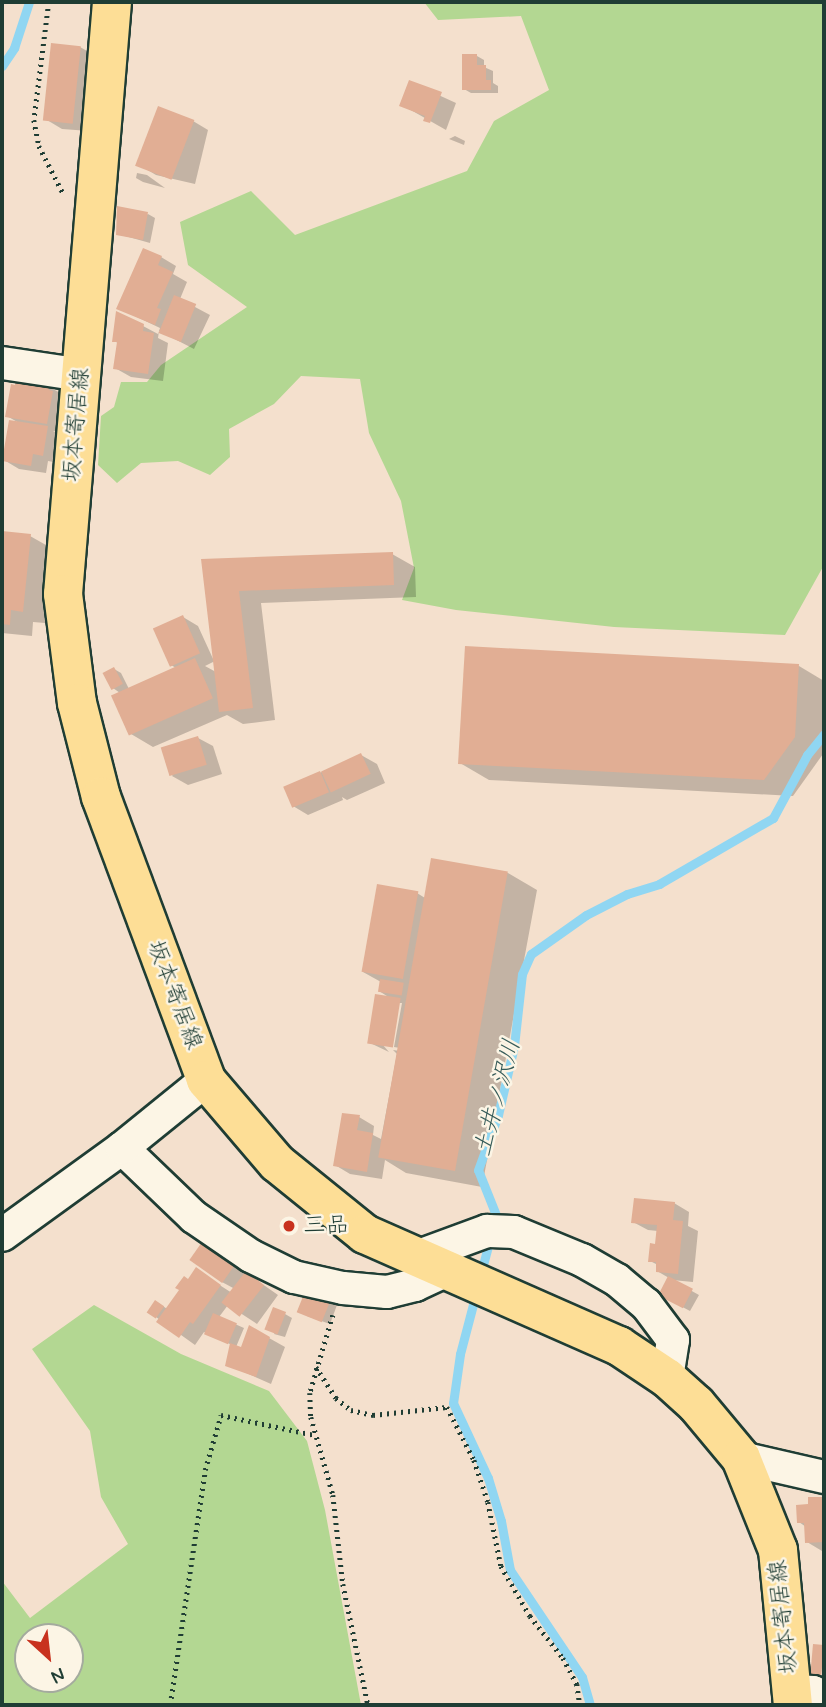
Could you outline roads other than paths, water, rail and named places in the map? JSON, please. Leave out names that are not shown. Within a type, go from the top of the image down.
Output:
[{"type":"main road","name":"坂本寄居線","points":[[113,2],[63,594],[77,703],[101,797],[206,1080],[277,1163],[365,1234],[619,1346],[667,1378],[696,1404],[741,1458],[778,1550],[803,1698]]},
{"type":"street","points":[[2,363],[82,375]]},
{"type":"street","points":[[2,1235],[122,1148],[206,1080]]},
{"type":"street","points":[[122,1148],[194,1217],[251,1256],[294,1277],[343,1288],[387,1292],[415,1285],[432,1264],[487,1231],[514,1232],[582,1260],[617,1280],[646,1304],[673,1340],[667,1378]]},
{"type":"street","points":[[741,1458],[824,1477]]},
{"type":"waterway","points":[[2,66],[14,48],[29,2]]},
{"type":"waterway","name":"土井ノ沢川","points":[[493,1225],[496,1215],[478,1170],[498,1115],[514,1046],[522,974],[531,954],[586,915],[627,894],[659,884],[773,818],[807,755],[824,734]]},
{"type":"waterway","name":"土井ノ沢川","points":[[480,1276],[490,1238]]},
{"type":"waterway","name":"土井ノ沢川","points":[[476,1293],[460,1354],[453,1403],[488,1478],[501,1521],[510,1570],[582,1677],[590,1705]]},
{"type":"place","name":"三品","points":[[289,1226]]}]
